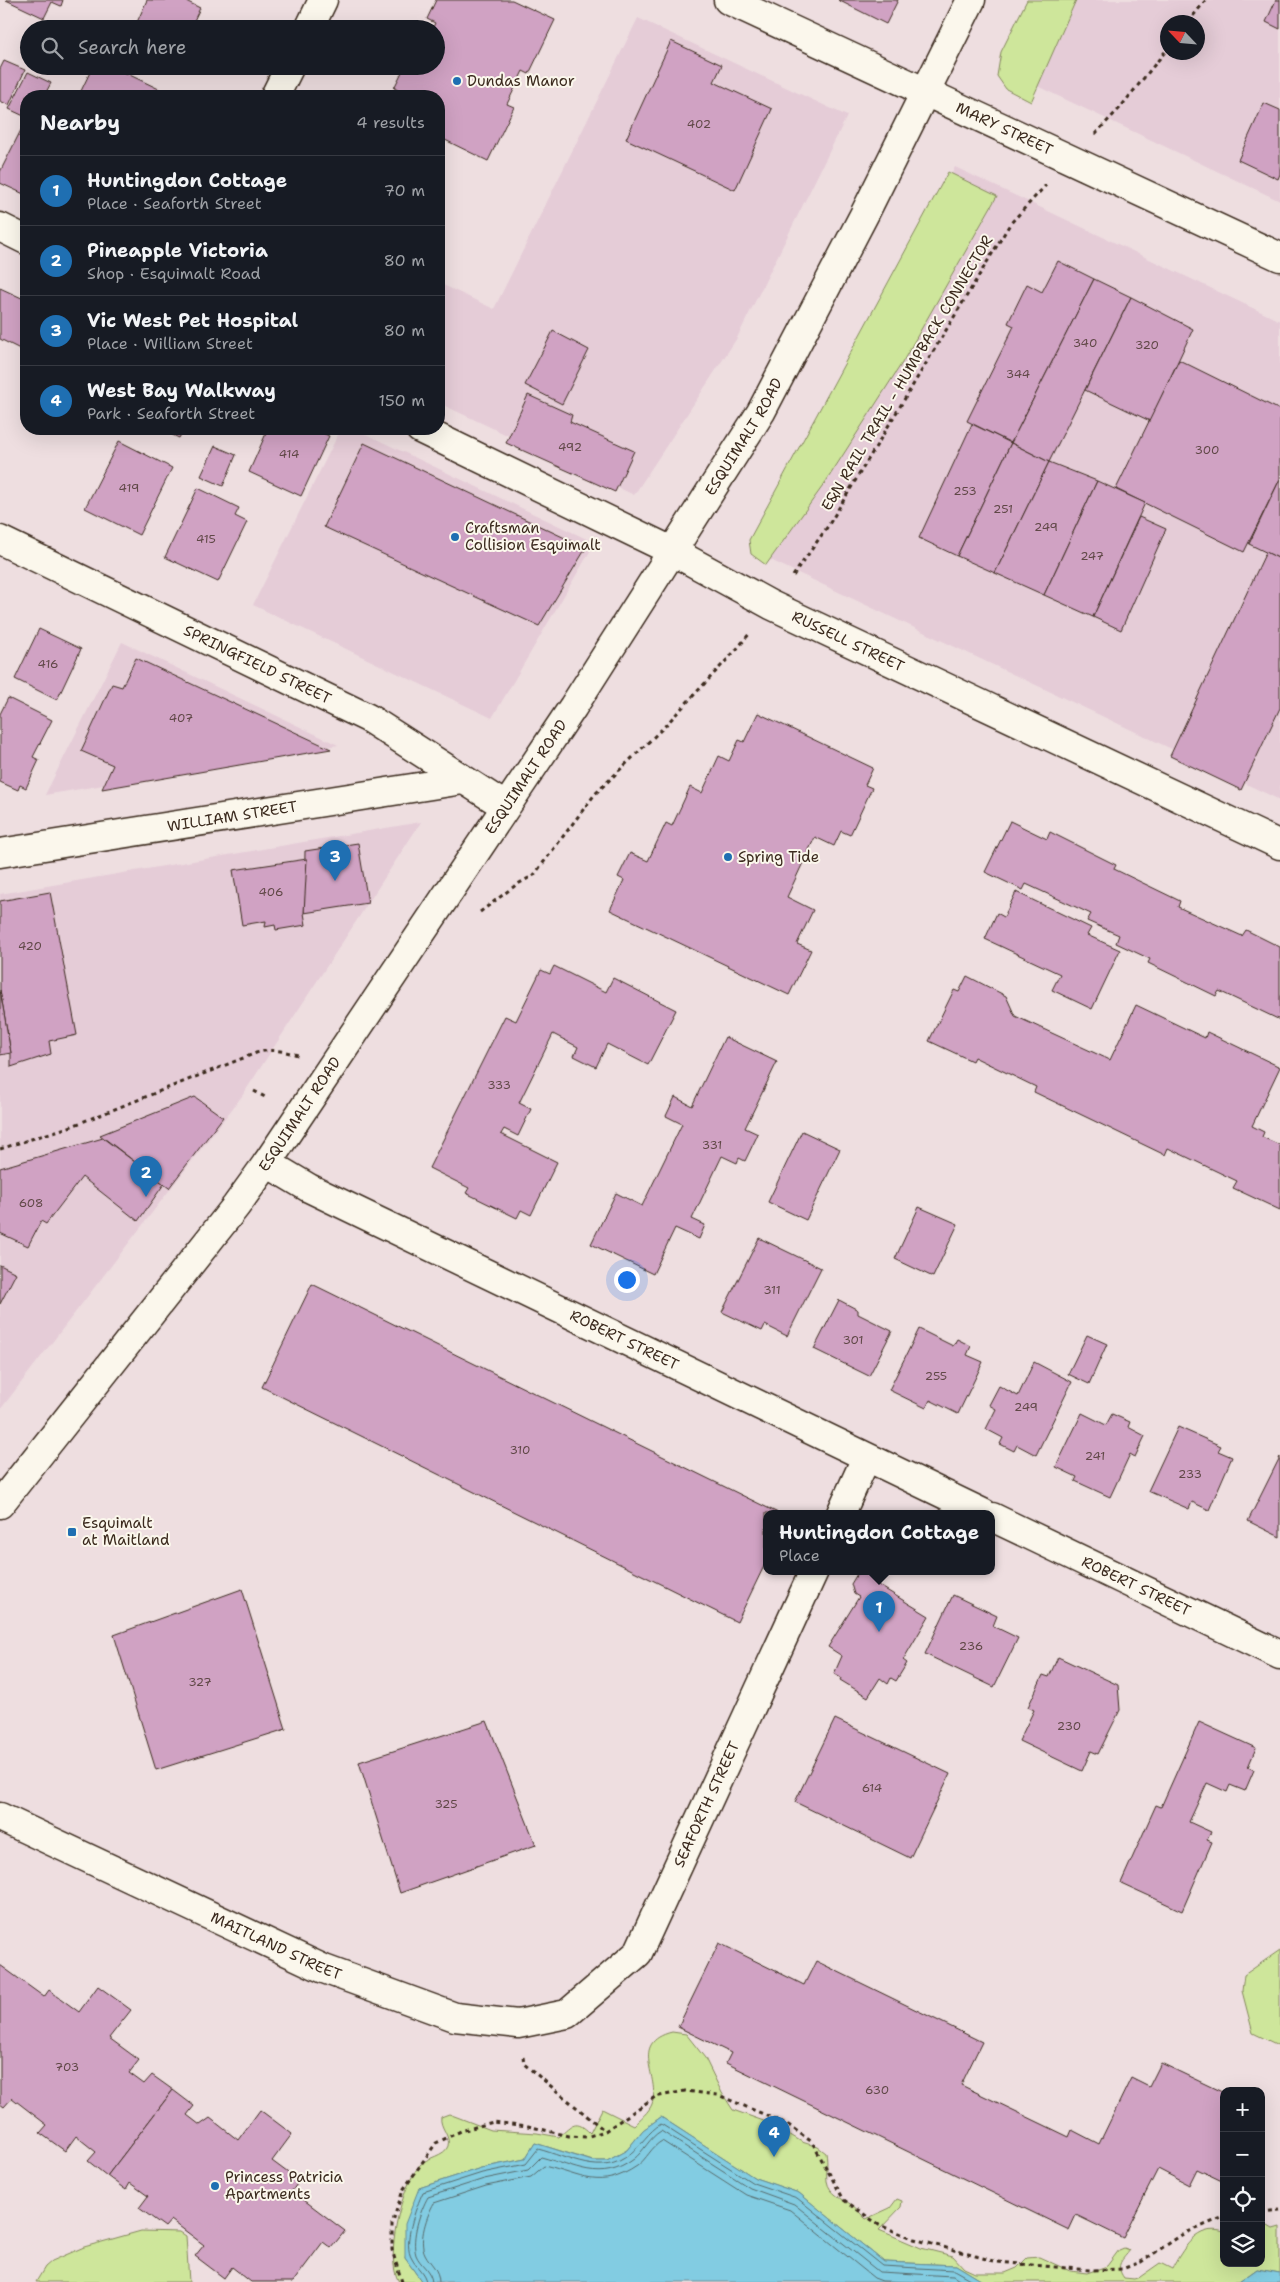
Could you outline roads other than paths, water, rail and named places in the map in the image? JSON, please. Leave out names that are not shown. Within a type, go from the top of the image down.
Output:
[{"type":"street","points":[[313,20],[323,0]]},
{"type":"street","name":"MARY STREET","points":[[728,0],[1280,257]]},
{"type":"street","name":"ESQUIMALT ROAD","points":[[0,1504],[236,1206],[267,1163],[573,707],[761,412],[971,0]]},
{"type":"street","points":[[278,90],[286,75]]},
{"type":"street","points":[[0,228],[20,237]]},
{"type":"street","name":"RUSSELL STREET","points":[[432,435],[672,551],[764,601],[1280,845]]},
{"type":"street","name":"SPRINGFIELD STREET","points":[[0,540],[368,718],[505,806]]},
{"type":"street","name":"WILLIAM STREET","points":[[0,853],[463,780]]},
{"type":"street","name":"ROBERT STREET","points":[[267,1163],[309,1188],[977,1510]]},
{"type":"street","points":[[842,1510],[866,1458]]},
{"type":"street","name":"ROBERT STREET","points":[[995,1518],[1280,1655]]},
{"type":"street","name":"SEAFORTH STREET","points":[[567,2014],[638,1953],[812,1575]]},
{"type":"street","name":"MAITLAND STREET","points":[[0,1817],[324,1969],[455,2017],[518,2024],[567,2014]]},
{"type":"water","points":[[661,2117],[755,2178],[799,2193],[884,2262],[956,2265],[984,2282],[422,2282],[405,2258],[405,2224],[419,2188],[481,2168],[525,2159],[535,2143],[592,2161],[607,2161],[627,2150],[643,2130]]},
{"type":"water","points":[[1257,2269],[1280,2273],[1280,2282],[1239,2282]]},
{"type":"place","name":"Dundas Manor","points":[[457,81]]},
{"type":"place","name":"Craftsman Collision Esquimalt","points":[[455,537]]},
{"type":"place","name":"Spring Tide","points":[[728,857]]},
{"type":"place","name":"Vic West Pet Hospital","points":[[335,881]]},
{"type":"place","name":"Pineapple Victoria","points":[[146,1197]]},
{"type":"place","name":"Esquimalt at Maitland","points":[[72,1532]]},
{"type":"place","name":"Huntingdon Cottage","points":[[879,1632]]},
{"type":"place","name":"West Bay Walkway","points":[[774,2157]]},
{"type":"place","name":"Princess Patricia Apartments","points":[[215,2186]]}]
